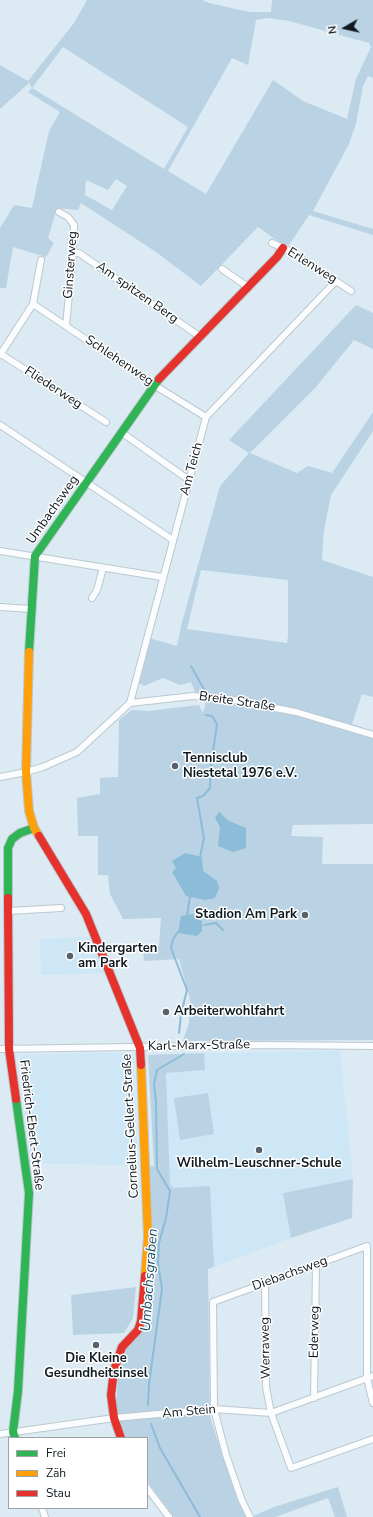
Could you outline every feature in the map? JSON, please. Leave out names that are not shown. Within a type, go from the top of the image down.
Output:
[{"type":"street","name":"Ginsterweg","points":[[59,212],[68,217],[74,224],[74,252],[66,326]]},
{"type":"street","name":"Erlenweg","points":[[272,243],[290,250],[351,291]]},
{"type":"street","name":"Umbachsweg","points":[[34,828],[27,798],[26,772],[27,685],[35,556],[154,385],[199,336],[277,257],[283,248]]},
{"type":"street","name":"Am spitzen Berg","points":[[74,252],[80,254],[199,336]]},
{"type":"street","points":[[1,354],[33,304],[41,260]]},
{"type":"street","points":[[222,269],[248,287]]},
{"type":"street","name":"Am Teich","points":[[130,703],[162,577],[206,417],[336,281]]},
{"type":"street","name":"Schlehenweg","points":[[33,304],[154,385],[206,417]]},
{"type":"street","name":"Fliederweg","points":[[1,354],[106,422]]},
{"type":"street","points":[[0,425],[173,540]]},
{"type":"street","points":[[121,432],[189,480]]},
{"type":"street","points":[[0,551],[162,577]]},
{"type":"street","points":[[92,598],[97,590],[103,568]]},
{"type":"street","points":[[0,607],[31,609]]},
{"type":"street","name":"Breite Straße","points":[[130,703],[199,695],[296,712],[373,735]]},
{"type":"street","points":[[0,777],[26,772],[76,752],[130,703]]},
{"type":"street","name":"Friedrich-Ebert-Straße","points":[[14,1435],[18,1391],[22,1295],[29,1194],[9,1049],[8,848],[12,839],[20,833],[34,828]]},
{"type":"street","name":"Cornelius-Gellert-Straße","points":[[34,828],[86,914],[140,1048],[148,1222],[147,1254],[141,1320],[138,1330],[122,1347],[114,1370],[111,1395],[114,1418],[121,1437]]},
{"type":"street","points":[[9,911],[61,908]]},
{"type":"street","name":"Karl-Marx-Straße","points":[[0,1048],[140,1048],[260,1045],[373,1046]]},
{"type":"street","name":"Diebachsweg","points":[[214,1409],[213,1302],[367,1246],[370,1377]]},
{"type":"street","name":"Ederweg","points":[[314,1398],[316,1265]]},
{"type":"street","name":"Werraweg","points":[[265,1283],[266,1387],[271,1413],[291,1468],[373,1439]]},
{"type":"street","points":[[370,1377],[373,1403]]},
{"type":"street","name":"Am Stein","points":[[0,1434],[14,1435],[114,1418],[214,1409],[271,1413],[370,1377]]},
{"type":"street","points":[[214,1409],[226,1456],[242,1501],[250,1517]]},
{"type":"street","points":[[148,1489],[169,1517]]},
{"type":"shaded area","points":[[87,0],[202,0],[249,12],[271,12],[272,0],[373,0],[373,78],[368,76],[363,86],[356,124],[349,144],[313,211],[373,229],[373,235],[309,215],[289,245],[279,242],[258,227],[201,286],[156,252],[81,203],[78,210],[57,208],[48,238],[54,243],[46,257],[13,247],[6,288],[0,288],[0,228],[14,205],[32,208],[49,131],[60,112],[28,92],[32,88],[29,83],[0,109],[0,65],[28,81],[74,23]],"holes":[[[269,18],[289,21],[369,43],[371,47],[356,79],[347,119],[303,101],[273,80],[206,194],[168,171],[232,58],[248,65],[256,20]],[[63,47],[188,127],[164,169],[32,88]],[[116,179],[127,186],[112,210],[85,195],[86,180],[108,190]]]},
{"type":"shaded area","points":[[356,305],[373,313],[373,349],[354,340],[316,387],[250,453],[297,473],[308,466],[332,473],[373,412],[373,431],[331,495],[324,530],[322,560],[373,577],[373,697],[362,694],[352,724],[373,731],[373,824],[293,825],[291,836],[323,837],[322,864],[373,864],[373,1040],[183,1041],[189,1023],[190,999],[179,959],[144,961],[143,947],[159,946],[161,918],[123,919],[110,894],[108,875],[98,875],[98,836],[78,836],[77,798],[100,794],[100,778],[118,777],[119,720],[132,710],[148,711],[199,705],[203,713],[206,701],[198,699],[191,682],[180,685],[163,678],[144,686],[138,683],[149,638],[177,646],[181,626],[220,486],[249,453],[229,440]],"holes":[[[201,570],[288,580],[287,643],[187,629]]]},
{"type":"shaded area","name":"Kindergarten am Park","points":[[93,937],[105,973],[41,975],[40,939]]},
{"type":"shaded area","name":"Wilhelm-Leuschner-Schule","points":[[340,1051],[353,1179],[283,1193],[291,1238],[214,1267],[213,1258],[170,1184],[166,1073],[205,1070],[204,1053]]},
{"type":"shaded area","points":[[133,1053],[138,1166],[28,1163],[21,1055]]},
{"type":"shaded area","points":[[204,1053],[205,1070],[166,1073],[170,1184],[173,1188],[210,1186],[214,1267],[208,1269],[210,1417],[237,1499],[246,1517],[174,1517],[148,1482],[148,1437],[124,1437],[116,1416],[118,1372],[127,1348],[143,1327],[145,1317],[152,1235],[149,1166],[154,1166],[148,1055]]},
{"type":"shaded area","points":[[208,1093],[214,1134],[180,1140],[174,1098]]},
{"type":"shaded area","points":[[353,1179],[352,1218],[291,1238],[283,1193]]},
{"type":"shaded area","points":[[136,1287],[133,1318],[124,1333],[73,1335],[71,1295]]},
{"type":"shaded area","points":[[338,1487],[347,1517],[335,1517],[328,1498],[275,1517],[251,1517],[274,1507]]},
{"type":"water","points":[[219,812],[229,821],[246,828],[246,848],[233,852],[218,846],[220,827],[215,818]]},
{"type":"water","points":[[185,853],[202,857],[203,871],[217,881],[219,888],[215,898],[205,900],[186,896],[172,872],[176,868],[172,861]]},
{"type":"water","points":[[193,914],[202,921],[202,931],[197,936],[178,933],[181,916]]},
{"type":"waterway","name":"Umbachsgraben","points":[[191,666],[205,691]]},
{"type":"waterway","name":"Umbachsgraben","points":[[200,857],[204,838],[197,798],[203,796],[210,788],[211,765],[217,724],[212,716],[206,715]]},
{"type":"waterway","name":"Umbachsgraben","points":[[187,916],[190,896]]},
{"type":"waterway","points":[[204,925],[216,923],[223,930]]},
{"type":"waterway","name":"Umbachsgraben","points":[[178,932],[173,939],[171,948],[187,990],[181,1014],[179,1033]]},
{"type":"waterway","name":"Umbachsgraben","points":[[148,1405],[149,1384],[162,1289],[158,1263],[159,1243],[166,1218],[170,1191],[157,1169],[156,1102],[154,1084],[157,1070],[184,1054]]},
{"type":"waterway","name":"Umbachsgraben","points":[[151,1424],[160,1448],[200,1517]]},
{"type":"traffic: fast","points":[[29,652],[35,556],[159,379]]},
{"type":"traffic: fast","points":[[8,898],[8,848],[12,839],[20,833],[34,828]]},
{"type":"traffic: fast","points":[[15,1437],[13,1432],[18,1391],[29,1193],[16,1099]]},
{"type":"traffic: slow","points":[[29,652],[26,772],[29,811],[34,828],[39,836]]},
{"type":"traffic: slow","points":[[141,1065],[148,1237],[145,1276]]},
{"type":"traffic: jam","points":[[159,379],[277,257],[283,248]]},
{"type":"traffic: jam","points":[[39,836],[86,914],[140,1048],[141,1065]]},
{"type":"traffic: jam","points":[[8,898],[9,1049],[16,1099]]},
{"type":"traffic: jam","points":[[121,1437],[114,1418],[111,1395],[114,1370],[122,1347],[138,1330],[141,1321],[145,1276]]},
{"type":"place","name":"Tennisclub Niestetal 1976 e.V.","points":[[175,766]]},
{"type":"place","name":"Stadion Am Park","points":[[305,915]]},
{"type":"place","name":"Kindergarten am Park","points":[[70,956]]},
{"type":"place","name":"Arbeiterwohlfahrt","points":[[166,1012]]},
{"type":"place","name":"Wilhelm-Leuschner-Schule","points":[[259,1150]]},
{"type":"place","name":"Die Kleine Gesundheitsinsel","points":[[96,1345]]}]
